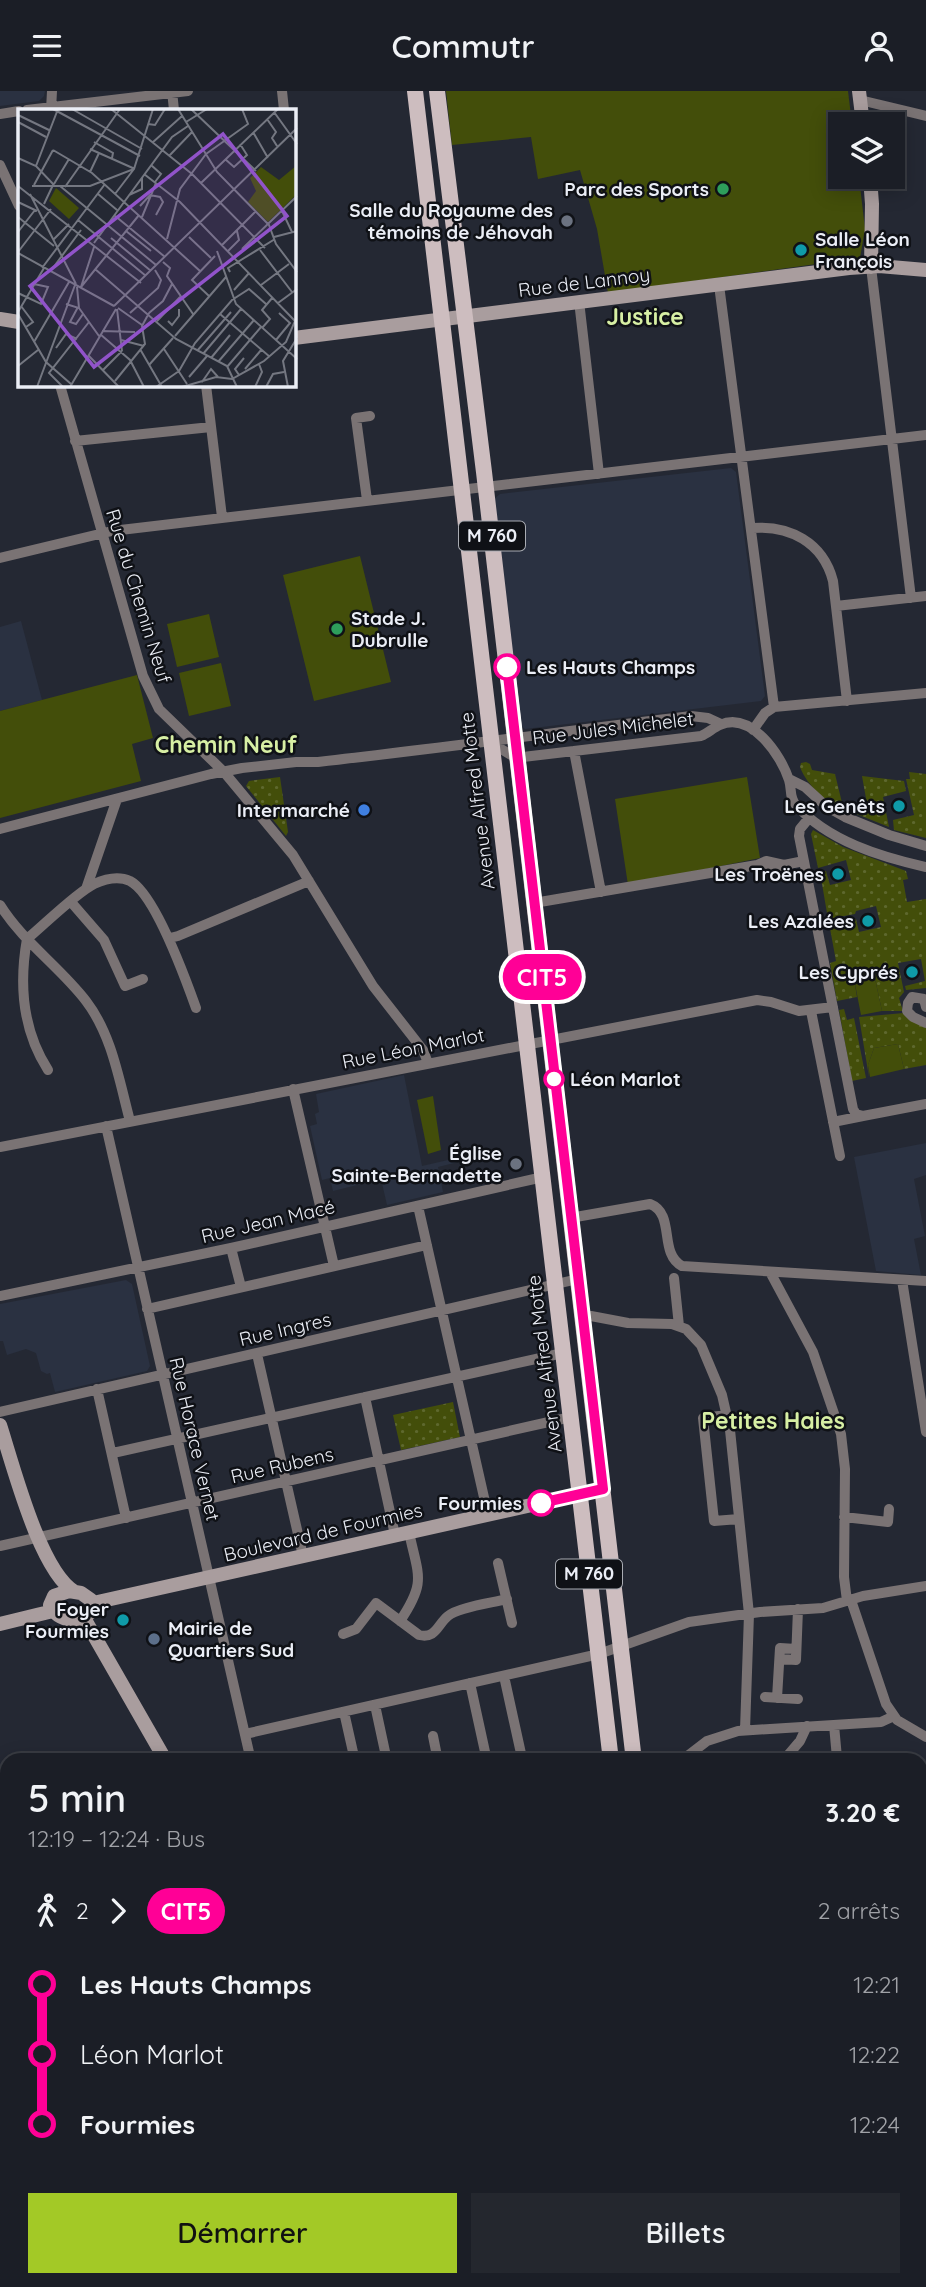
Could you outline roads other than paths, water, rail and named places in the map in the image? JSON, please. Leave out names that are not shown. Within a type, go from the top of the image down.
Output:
[{"type":"main road","name":"M 760","points":[[415,91],[441,319]]},
{"type":"main road","name":"M 760","points":[[437,91],[486,487],[633,1753]]},
{"type":"main road","name":"Avenue Alfred Motte","points":[[441,319],[610,1753]]},
{"type":"street","points":[[52,91],[52,109],[188,91]]},
{"type":"street","points":[[282,91],[284,109]]},
{"type":"street","points":[[860,96],[926,116]]},
{"type":"street","points":[[0,114],[18,111]]},
{"type":"street","points":[[0,165],[18,204]]},
{"type":"street","points":[[871,189],[891,439],[911,598]]},
{"type":"street","name":"Rue de Lannoy","points":[[296,338],[876,266],[926,270]]},
{"type":"street","points":[[719,285],[774,707]]},
{"type":"street","points":[[579,301],[599,474]]},
{"type":"street","points":[[0,320],[18,322]]},
{"type":"street","name":"Rue du Chemin Neuf","points":[[61,387],[142,676],[151,695],[163,713],[224,772],[291,852],[369,979],[423,1050],[428,1063]]},
{"type":"street","points":[[206,387],[222,517]]},
{"type":"street","points":[[367,500],[356,418],[370,416]]},
{"type":"street","points":[[75,441],[211,427]]},
{"type":"street","points":[[0,558],[102,532],[926,435]]},
{"type":"street","points":[[752,528],[773,527],[789,531],[812,545],[830,570],[847,701]]},
{"type":"street","points":[[836,606],[926,596]]},
{"type":"street","points":[[926,693],[774,707],[765,713],[753,730],[771,747],[789,779],[792,801],[809,818],[847,841],[926,867]]},
{"type":"street","name":"Rue Jules Michelet","points":[[491,743],[515,737],[691,716],[708,718],[721,724],[738,724],[753,730]]},
{"type":"street","name":"Rue Jules Michelet","points":[[491,743],[517,757],[701,736],[721,724]]},
{"type":"street","points":[[0,829],[224,772],[287,762],[318,762],[491,743]]},
{"type":"street","points":[[574,751],[601,892]]},
{"type":"street","points":[[789,779],[807,788],[828,807],[845,817],[889,835],[926,846]]},
{"type":"street","points":[[86,889],[117,799]]},
{"type":"street","points":[[809,818],[799,833],[852,1107],[860,1115]]},
{"type":"street","points":[[534,903],[757,865],[766,861],[785,865],[804,861]]},
{"type":"street","points":[[48,1070],[35,1048],[24,1008],[27,939],[98,882],[113,878],[130,881],[145,895],[170,938],[196,1008]]},
{"type":"street","points":[[170,938],[309,881]]},
{"type":"street","points":[[71,902],[104,940],[125,986],[143,979]]},
{"type":"street","points":[[0,905],[27,939],[76,989],[99,1022],[109,1046],[130,1121]]},
{"type":"street","points":[[926,1007],[924,999],[912,997],[907,1011],[926,1023]]},
{"type":"street","name":"Rue Léon Marlot","points":[[0,1147],[757,1000],[799,1011],[833,1007]]},
{"type":"street","points":[[811,1011],[840,1156]]},
{"type":"street","points":[[293,1089],[334,1266]]},
{"type":"street","points":[[833,1122],[926,1104]]},
{"type":"street","name":"Rue Horace Vernet","points":[[106,1126],[249,1753]]},
{"type":"street","name":"Rue Jean Macé","points":[[0,1296],[231,1248],[543,1177]]},
{"type":"street","points":[[570,1218],[650,1204],[663,1214],[671,1257],[680,1265],[926,1281]]},
{"type":"street","points":[[418,1206],[488,1515]]},
{"type":"street","points":[[147,1309],[427,1245]]},
{"type":"street","points":[[231,1248],[241,1287]]},
{"type":"street","points":[[770,1272],[813,1352],[841,1434],[844,1453],[844,1577],[849,1600],[884,1699],[894,1717],[926,1737]]},
{"type":"street","points":[[674,1278],[679,1326]]},
{"type":"street","name":"Rue Ingres","points":[[0,1412],[578,1279]]},
{"type":"street","points":[[902,1280],[926,1431]]},
{"type":"street","points":[[582,1317],[679,1326],[693,1334],[703,1348],[722,1395],[727,1415],[749,1614],[745,1730]]},
{"type":"street","points":[[113,1453],[563,1353]]},
{"type":"street","points":[[257,1354],[303,1556]]},
{"type":"street","points":[[97,1389],[126,1518]]},
{"type":"street","points":[[365,1397],[379,1461],[419,1586],[414,1601],[400,1621]]},
{"type":"street","points":[[727,1415],[703,1418],[714,1521],[739,1519]]},
{"type":"street","name":"Rue Rubens","points":[[0,1546],[571,1417]]},
{"type":"street","points":[[0,1425],[38,1538],[52,1588],[53,1605],[66,1618],[83,1618],[91,1613],[93,1603],[87,1596],[63,1592],[53,1605],[0,1624]]},
{"type":"street","name":"Boulevard de Fourmies","points":[[93,1603],[603,1489]]},
{"type":"street","points":[[844,1517],[888,1522],[890,1509]]},
{"type":"street","points":[[38,1538],[61,1579],[75,1592]]},
{"type":"street","points":[[498,1563],[512,1623]]},
{"type":"street","points":[[245,1734],[598,1654],[689,1622],[823,1608],[849,1600],[926,1586]]},
{"type":"street","points":[[343,1634],[356,1629],[376,1602],[419,1635],[430,1636],[452,1613],[507,1599]]},
{"type":"street","points":[[777,1698],[780,1648],[796,1649],[798,1609]]},
{"type":"street","points":[[83,1618],[161,1753]]},
{"type":"street","points":[[504,1676],[516,1753]]},
{"type":"street","points":[[470,1683],[485,1753]]},
{"type":"street","points":[[765,1697],[798,1699]]},
{"type":"street","points":[[375,1705],[385,1753]]},
{"type":"street","points":[[344,1712],[353,1753]]},
{"type":"street","points":[[691,1753],[706,1741],[725,1733],[881,1723],[894,1717]]},
{"type":"street","points":[[834,1725],[837,1753]]},
{"type":"street","points":[[790,1753],[800,1741],[807,1726]]},
{"type":"street","points":[[433,1736],[436,1753]]},
{"type":"place","name":"Parc des Sports","points":[[723,189]]},
{"type":"place","name":"Salle du Royaume des témoins de Jéhovah","points":[[567,221]]},
{"type":"place","name":"Salle Léon François","points":[[801,250]]},
{"type":"place","name":"Stade J. Dubrulle","points":[[337,629]]},
{"type":"place","name":"Les Hauts Champs","points":[[507,667]]},
{"type":"place","name":"Les Genêts","points":[[899,806]]},
{"type":"place","name":"Intermarché","points":[[364,810]]},
{"type":"place","name":"Les Troënes","points":[[838,874]]},
{"type":"place","name":"Les Azalées","points":[[868,921]]},
{"type":"place","name":"Les Cyprés","points":[[912,972]]},
{"type":"place","name":"Léon Marlot","points":[[554,1079]]},
{"type":"place","name":"Église Sainte-Bernadette","points":[[516,1164]]},
{"type":"place","name":"Fourmies","points":[[541,1503]]},
{"type":"place","name":"Foyer Fourmies","points":[[123,1620]]},
{"type":"place","name":"Mairie de Quartiers Sud","points":[[154,1639]]},
{"type":"district","name":"Justice","points":[[645,317]]},
{"type":"district","name":"Chemin Neuf","points":[[226,745]]},
{"type":"district","name":"Petites Haies","points":[[773,1421]]}]
